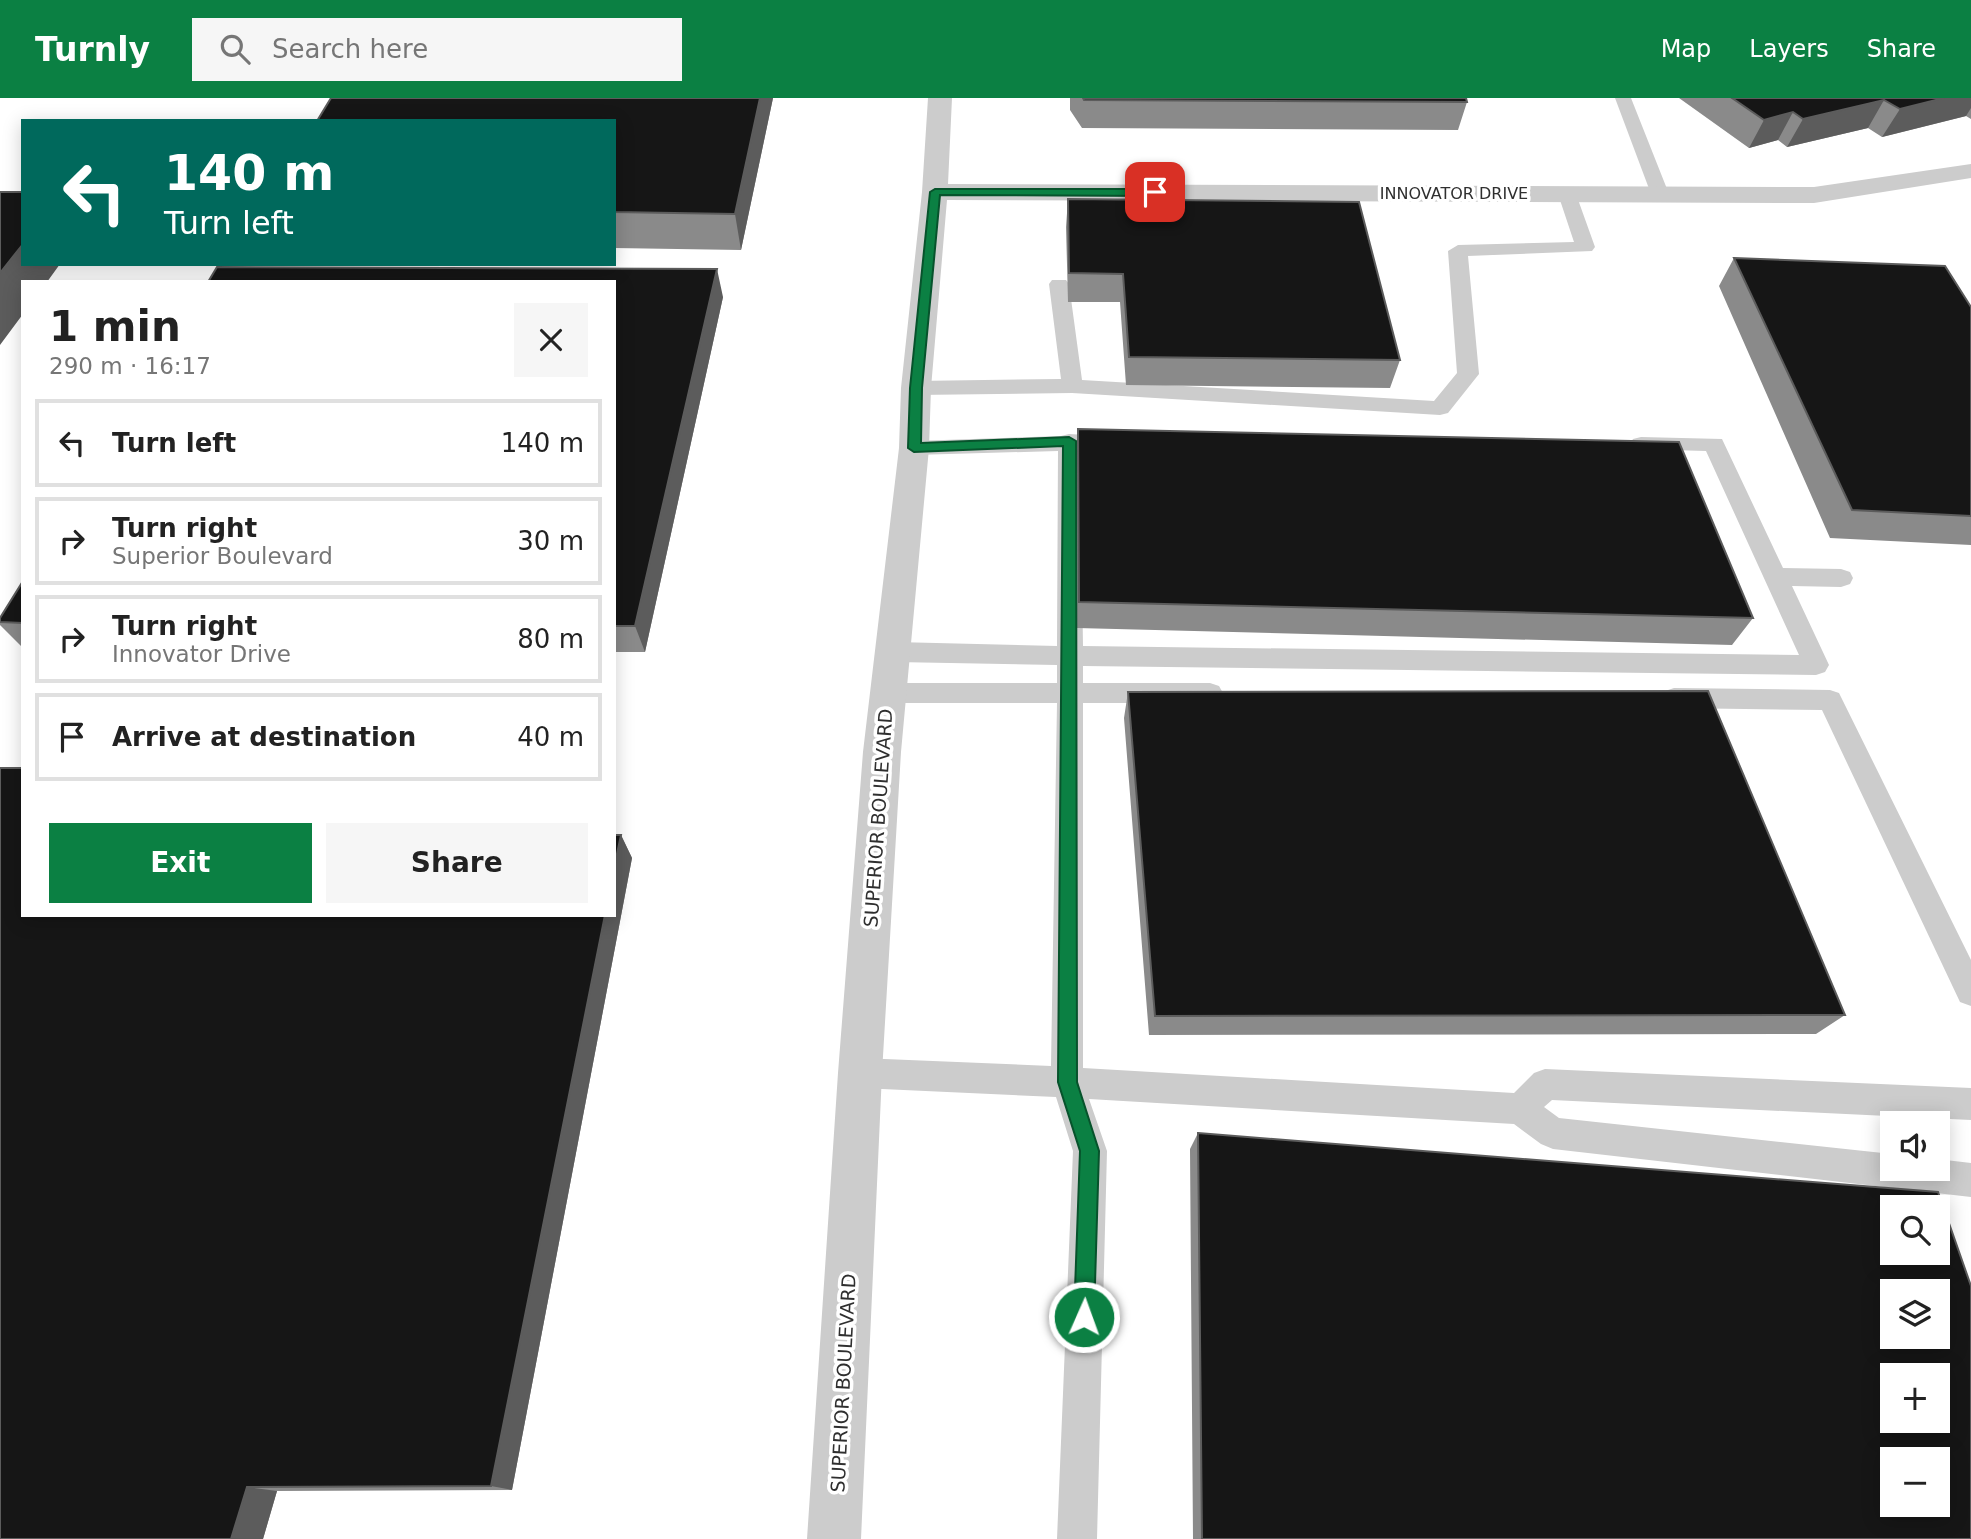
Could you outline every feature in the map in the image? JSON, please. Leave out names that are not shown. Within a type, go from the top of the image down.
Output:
[{"type":"street","name":"SUPERIOR BOULEVARD","points":[[834,1539],[860,1073],[887,693],[895,652],[914,448],[916,388],[935,192],[940,98]]},
{"type":"street","name":"INNOVATOR DRIVE","points":[[935,192],[1814,195],[1971,171]]},
{"type":"lane","points":[[1623,98],[1660,194]]},
{"type":"lane","points":[[916,388],[1072,386],[1440,408],[1468,374],[1458,251],[1585,247],[1567,194]]},
{"type":"lane","points":[[1059,284],[1072,386]]},
{"type":"lane","points":[[914,448],[1069,441],[1138,442]]},
{"type":"lane","points":[[1069,441],[1068,1082],[1090,1151],[1077,1539]]},
{"type":"lane","points":[[895,652],[1816,665],[1714,444],[1618,444]]},
{"type":"lane","points":[[1776,577],[1840,578]]},
{"type":"lane","points":[[887,693],[1236,693]]},
{"type":"lane","points":[[1650,698],[1830,700],[1971,992]]},
{"type":"lane","points":[[860,1073],[1068,1082],[1520,1109],[1553,1133],[1971,1180]]},
{"type":"lane","points":[[1520,1109],[1545,1084],[1971,1104]]},
{"type":"building","points":[[331,98],[760,98],[735,214],[616,212],[616,119],[318,119]]},
{"type":"building","points":[[1083,98],[1466,98],[1467,102],[1084,100]]},
{"type":"building","points":[[1732,98],[1944,98],[1900,109],[1884,100],[1803,119],[1793,112],[1764,120]]},
{"type":"building","points":[[0,192],[21,192],[21,247],[0,273]]},
{"type":"building","points":[[1068,199],[1359,202],[1400,360],[1129,357],[1123,274],[1069,273]]},
{"type":"building","points":[[1734,258],[1945,266],[1971,307],[1971,516],[1852,510]]},
{"type":"building","points":[[217,267],[717,269],[635,626],[616,626],[616,280],[209,280]]},
{"type":"building","points":[[1078,429],[1679,442],[1753,618],[1079,602]]},
{"type":"building","points":[[21,584],[21,623],[0,622]]},
{"type":"building","points":[[1708,691],[1845,1015],[1155,1016],[1128,692]]},
{"type":"building","points":[[0,768],[21,768],[21,917],[605,917],[491,1486],[247,1487],[231,1539],[0,1539]]},
{"type":"building","points":[[616,835],[621,835],[616,859]]},
{"type":"building","points":[[1198,1133],[1938,1192],[1939,1195],[1880,1195],[1880,1265],[1950,1265],[1950,1226],[1971,1286],[1971,1539],[1202,1539]]},
{"type":"route","points":[[1084,1317],[1090,1151],[1068,1082],[1069,441],[914,448],[916,388],[935,192],[1155,192]]}]
